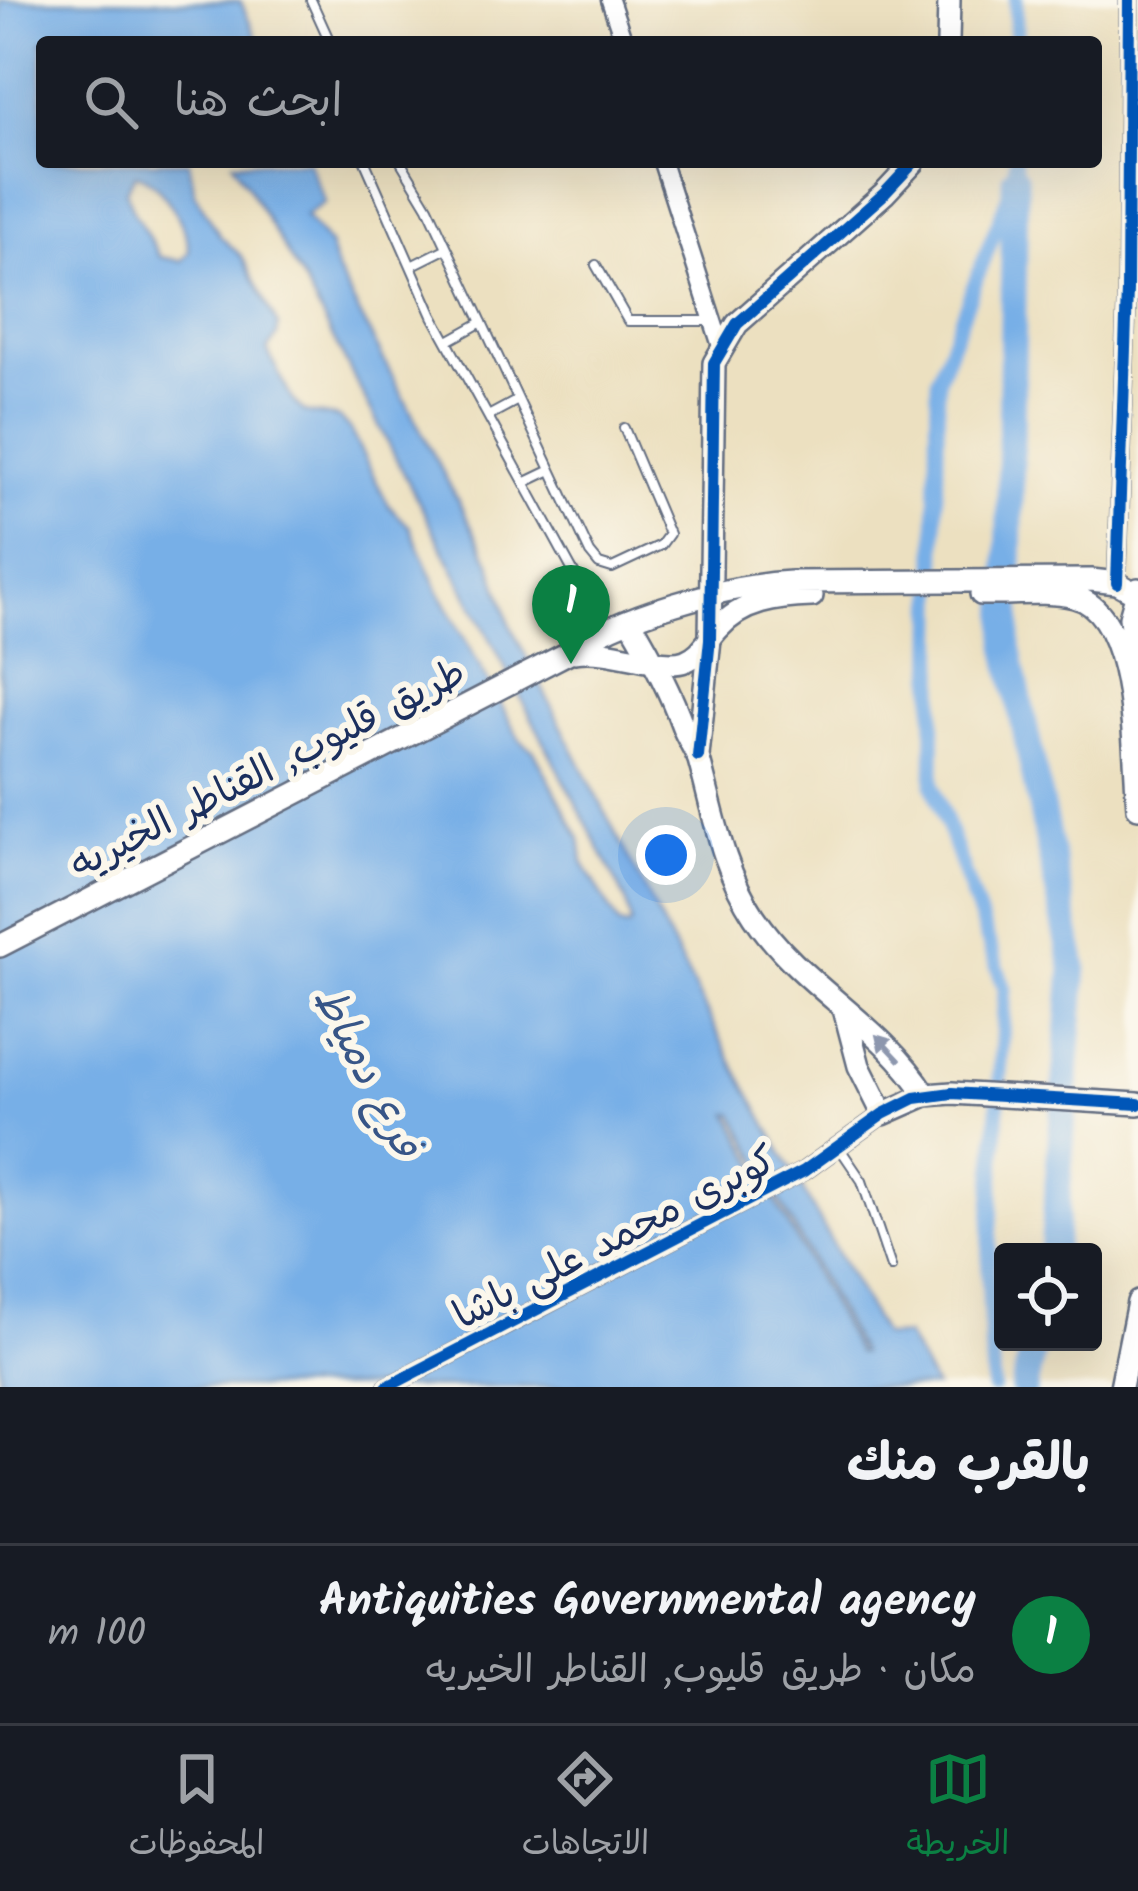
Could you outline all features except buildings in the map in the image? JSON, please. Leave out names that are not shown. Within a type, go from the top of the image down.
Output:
[{"type":"main road","points":[[948,36],[949,0]]},
{"type":"main road","points":[[698,756],[710,639],[711,382],[721,346],[737,324],[908,168]]},
{"type":"main road","name":"طريق قليوب, القناطر الخيريه","points":[[568,653],[611,650],[655,661],[686,661],[729,619],[764,601],[890,587],[1091,580],[1132,590]]},
{"type":"main road","name":"طريق قليوب, القناطر الخيريه","points":[[0,946],[568,653],[604,629],[711,597],[779,583],[1072,596],[1097,609],[1119,641],[1136,746],[1138,808]]},
{"type":"main road","points":[[1132,590],[1138,697]]},
{"type":"main road","points":[[630,620],[655,661],[698,756],[710,816],[752,913],[778,949],[878,1036],[926,1095]]},
{"type":"main road","points":[[844,1009],[859,1066],[883,1114],[926,1095],[952,1093],[1137,1104]]},
{"type":"main road","points":[[1121,1387],[1138,1302]]},
{"type":"street","points":[[610,0],[622,36]]},
{"type":"street","points":[[1129,0],[1134,120],[1132,590]]},
{"type":"street","points":[[664,168],[721,346]]},
{"type":"street","name":"كوبرى محمد على باشا","points":[[387,1387],[804,1171],[883,1114]]},
{"type":"lane","points":[[311,0],[327,36]]},
{"type":"lane","points":[[368,168],[448,341],[604,629]]},
{"type":"lane","points":[[404,168],[594,559],[605,567],[618,568],[664,543],[669,528],[624,428]]},
{"type":"lane","points":[[411,266],[447,248]]},
{"type":"lane","points":[[596,265],[628,321],[713,321]]},
{"type":"lane","points":[[448,341],[482,322]]},
{"type":"lane","points":[[490,416],[518,400]]},
{"type":"lane","points":[[526,482],[551,470]]},
{"type":"lane","points":[[838,1146],[862,1181],[891,1268]]},
{"type":"water","name":"فرع دمياط","points":[[0,0],[241,2],[255,36],[36,36],[36,168],[190,168],[195,194],[220,236],[242,257],[278,326],[267,350],[292,400],[304,412],[339,418],[350,430],[389,506],[410,527],[439,592],[520,740],[534,751],[580,839],[583,862],[619,925],[628,927],[626,901],[588,826],[305,284],[237,168],[311,168],[325,202],[305,216],[329,245],[337,271],[491,564],[510,625],[729,1056],[883,1336],[906,1336],[935,1387],[0,1387]],"holes":[[[136,174],[164,195],[179,219],[189,252],[181,261],[160,257],[132,209],[126,190]],[[729,1114],[734,1114],[861,1353]]]},
{"type":"waterway","points":[[1016,0],[1016,36]]},
{"type":"waterway","points":[[993,1387],[988,1274],[1005,989],[933,785],[938,378],[1015,179],[1015,168]]},
{"type":"waterway","points":[[1015,179],[1008,646],[1074,967],[1054,1243]]},
{"type":"waterway","points":[[1024,1387],[1032,1351]]},
{"type":"cycle path","points":[[1117,583],[1127,290],[1129,0]]},
{"type":"cycle path","points":[[698,756],[710,639],[714,363],[737,324],[908,168]]},
{"type":"cycle path","points":[[387,1387],[804,1171],[883,1114],[915,1098],[952,1093],[1138,1104]]},
{"type":"place","name":"Antiquities Governmental agency","points":[[571,664]]}]
